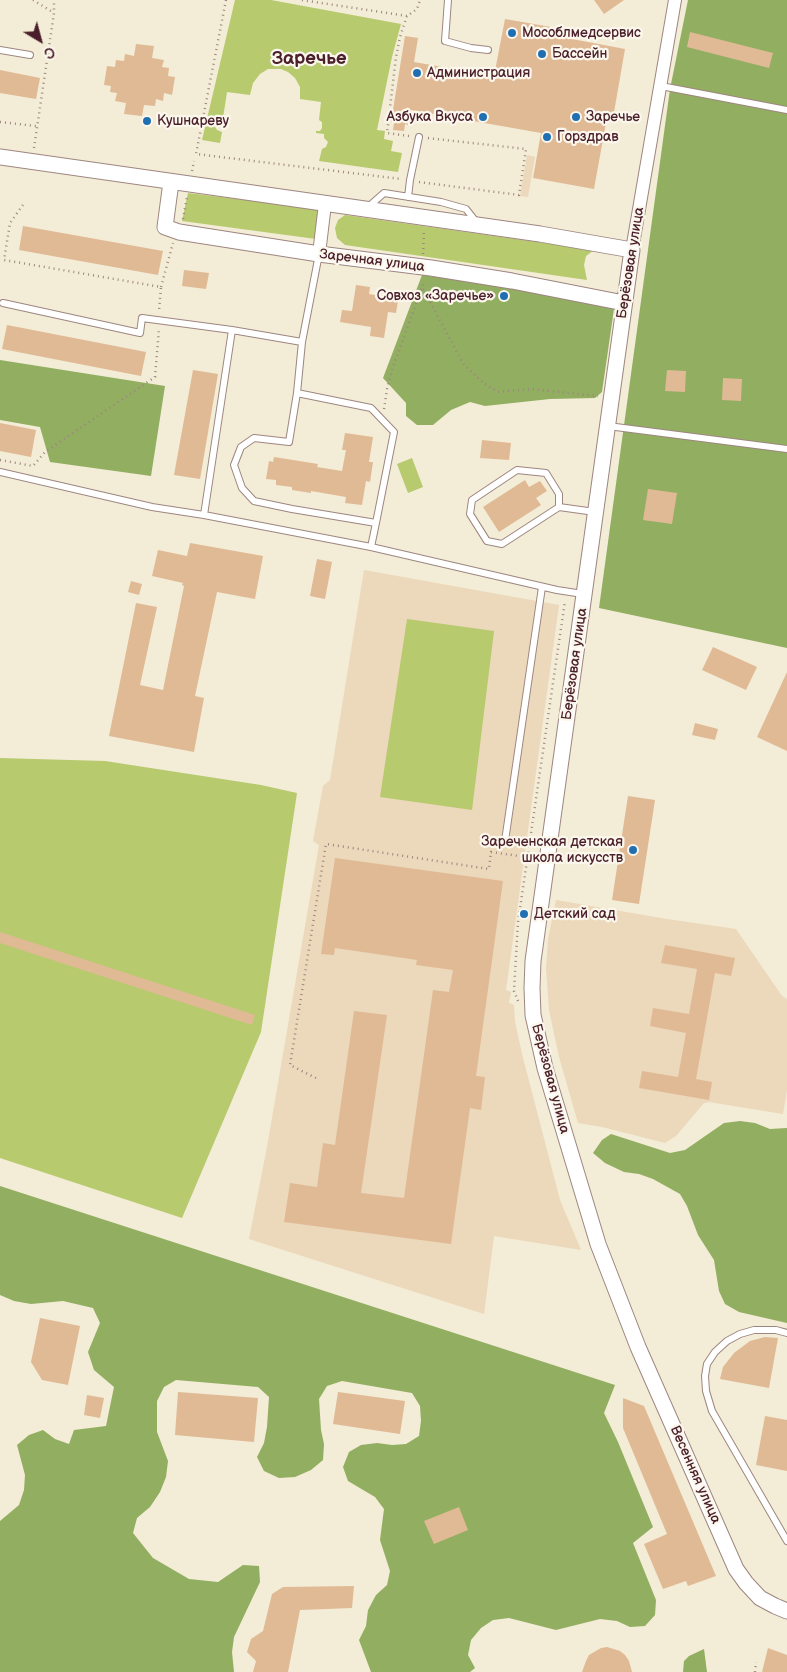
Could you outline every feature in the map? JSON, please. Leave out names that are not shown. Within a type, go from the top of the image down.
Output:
[{"type":"street","name":"Берёзовая улица","points":[[626,1318],[595,1234],[545,1068],[533,1015],[533,961],[624,303],[675,0]]},
{"type":"street","points":[[0,157],[366,209],[632,250]]},
{"type":"street","name":"Заречная улица","points":[[171,182],[165,227],[186,234],[319,254],[431,268],[512,281],[624,303]]},
{"type":"street","points":[[319,254],[325,204]]},
{"type":"street","name":"Весенняя улица","points":[[626,1318],[736,1569],[760,1598],[787,1611]]},
{"type":"lane","points":[[448,0],[445,41],[488,50]]},
{"type":"lane","points":[[0,50],[30,55]]},
{"type":"lane","points":[[661,86],[787,110]]},
{"type":"lane","points":[[408,197],[419,137]]},
{"type":"lane","points":[[366,209],[384,193],[441,202],[466,209],[479,226]]},
{"type":"lane","points":[[319,254],[302,342],[297,393],[289,442],[254,438],[241,447],[234,465],[242,488],[254,501],[376,523]]},
{"type":"lane","points":[[3,304],[140,333],[142,318],[302,342]]},
{"type":"lane","points":[[204,515],[232,330]]},
{"type":"lane","points":[[297,393],[371,408],[394,432],[371,547]]},
{"type":"lane","points":[[607,426],[787,450]]},
{"type":"lane","points":[[559,508],[559,494],[546,473],[517,470],[472,500],[470,514],[487,541],[502,544],[559,508],[595,512]]},
{"type":"lane","points":[[0,472],[152,507],[371,547],[584,594]]},
{"type":"lane","points":[[505,841],[542,586]]},
{"type":"lane","points":[[787,1333],[776,1330],[754,1330],[740,1334],[727,1341],[715,1352],[707,1364],[705,1376],[706,1392],[712,1411],[787,1541]]},
{"type":"path","points":[[33,0],[54,13]]},
{"type":"path","points":[[34,148],[54,13],[54,0]]},
{"type":"path","points":[[226,0],[196,154],[519,195],[526,148],[387,133],[396,57],[407,16],[417,9],[420,0]]},
{"type":"path","points":[[302,0],[407,16]]},
{"type":"path","points":[[0,122],[36,126]]},
{"type":"path","points":[[192,172],[194,161]]},
{"type":"path","points":[[182,223],[187,196]]},
{"type":"path","points":[[23,205],[10,223],[4,260],[161,287]]},
{"type":"path","points":[[422,260],[425,228]]},
{"type":"path","points":[[0,460],[33,466],[45,452],[155,378],[161,287],[174,242]]},
{"type":"path","points":[[394,432],[384,409],[387,389],[393,366],[423,288],[425,278]]},
{"type":"path","points":[[423,288],[464,365],[485,384],[498,392],[531,389],[603,396]]},
{"type":"path","points":[[316,1078],[290,1065],[326,844],[489,869],[491,852],[526,857]]},
{"type":"path","points":[[755,1672],[756,1662]]},
{"type":"shaded area","points":[[527,155],[535,157],[528,197],[520,196]]},
{"type":"shaded area","points":[[364,570],[559,605],[506,990],[511,992],[509,1003],[514,1005],[515,1022],[522,1054],[560,1200],[581,1250],[494,1236],[484,1314],[249,1239],[267,1147],[319,845],[313,841],[323,786],[330,780]]},
{"type":"shaded area","points":[[556,900],[736,929],[782,996],[787,999],[787,1090],[783,1114],[709,1102],[704,1103],[676,1136],[665,1143],[578,1123],[559,1057],[549,1010],[546,969],[548,939]]},
{"type":"green space","points":[[235,0],[271,0],[401,24],[377,130],[385,131],[384,139],[393,141],[391,151],[402,153],[398,172],[319,161],[322,149],[326,147],[328,142],[324,138],[324,134],[316,133],[316,131],[320,131],[322,128],[322,122],[319,120],[321,102],[300,99],[300,87],[295,78],[281,69],[268,69],[260,74],[253,83],[250,95],[227,92],[223,118],[217,120],[214,125],[217,130],[222,132],[220,143],[202,140]]},
{"type":"green space","points":[[688,0],[787,0],[787,648],[599,608],[670,89]]},
{"type":"green space","points":[[188,193],[319,209],[316,239],[182,221]]},
{"type":"green space","points":[[345,215],[594,250],[586,256],[584,265],[587,280],[345,245],[337,238],[335,228],[338,220]]},
{"type":"green space","points":[[422,275],[615,302],[602,392],[595,398],[550,399],[485,406],[470,402],[451,410],[433,425],[417,425],[406,416],[406,403],[383,378]]},
{"type":"green space","points":[[0,360],[165,386],[151,476],[50,462],[40,427],[0,420]]},
{"type":"green space","points":[[412,458],[423,487],[408,493],[397,464]]},
{"type":"green space","points":[[407,619],[494,631],[472,810],[380,797]]},
{"type":"green space","points":[[0,758],[105,761],[261,785],[297,793],[261,1032],[182,1218],[0,1158]]},
{"type":"green space","points":[[740,1121],[755,1123],[770,1129],[787,1128],[787,1323],[739,1312],[725,1304],[719,1291],[714,1260],[698,1235],[687,1206],[680,1194],[653,1179],[639,1174],[624,1172],[605,1163],[593,1153],[602,1140],[611,1134],[670,1153],[685,1150],[724,1123]]},
{"type":"green space","points":[[0,1186],[615,1385],[604,1413],[653,1527],[633,1543],[656,1600],[655,1615],[645,1626],[630,1627],[617,1621],[600,1619],[556,1630],[509,1618],[493,1620],[481,1628],[471,1640],[468,1655],[475,1668],[470,1672],[371,1672],[359,1640],[366,1626],[368,1610],[376,1595],[387,1585],[390,1571],[380,1540],[384,1509],[375,1497],[348,1481],[343,1467],[349,1452],[361,1445],[377,1443],[406,1444],[419,1436],[420,1406],[412,1393],[342,1381],[327,1386],[319,1399],[324,1444],[323,1460],[311,1470],[295,1477],[279,1478],[264,1471],[257,1457],[264,1443],[269,1397],[258,1387],[176,1380],[164,1387],[157,1401],[157,1432],[168,1461],[166,1477],[160,1492],[150,1507],[137,1518],[133,1533],[153,1558],[189,1579],[218,1582],[243,1565],[259,1566],[260,1582],[234,1637],[232,1652],[234,1672],[0,1672],[0,1521],[19,1505],[24,1490],[25,1475],[17,1445],[29,1435],[43,1430],[55,1439],[69,1444],[74,1430],[106,1426],[114,1387],[94,1370],[88,1352],[100,1323],[93,1308],[63,1301],[31,1304],[14,1301],[0,1295]]},
{"type":"green space","points":[[704,1649],[707,1672],[683,1672],[684,1661],[689,1656]]},
{"type":"building","points":[[594,0],[624,0],[604,14]]},
{"type":"building","points":[[505,19],[574,31],[572,39],[625,49],[613,118],[607,117],[594,189],[533,178],[541,133],[411,110],[408,125],[405,124],[404,131],[393,130],[394,123],[391,122],[405,36],[418,38],[414,62],[494,76]]},
{"type":"building","points":[[690,32],[773,53],[769,68],[687,47]]},
{"type":"building","points":[[136,44],[154,46],[152,58],[164,60],[162,67],[169,68],[168,76],[175,77],[172,95],[164,93],[163,101],[156,99],[155,106],[144,105],[142,116],[124,114],[126,103],[115,101],[117,93],[110,92],[111,86],[104,85],[107,66],[115,67],[116,60],[124,61],[125,54],[134,56]]},
{"type":"building","points":[[0,70],[40,78],[36,99],[0,93]]},
{"type":"building","points":[[23,226],[163,251],[158,275],[19,250]]},
{"type":"building","points":[[184,270],[209,273],[206,289],[182,286]]},
{"type":"building","points":[[356,285],[370,287],[369,294],[375,295],[375,298],[398,301],[396,313],[388,312],[384,338],[370,336],[371,327],[340,322],[342,310],[352,311]]},
{"type":"building","points":[[7,325],[146,352],[141,376],[2,349]]},
{"type":"building","points":[[193,370],[218,374],[200,479],[174,475]]},
{"type":"building","points":[[667,370],[686,371],[685,392],[665,391]]},
{"type":"building","points":[[723,378],[742,379],[741,401],[722,400]]},
{"type":"building","points":[[0,423],[36,430],[31,457],[0,451]]},
{"type":"building","points":[[345,433],[373,437],[369,462],[373,462],[370,482],[366,481],[362,505],[345,503],[346,497],[292,490],[292,487],[276,485],[276,480],[266,479],[269,461],[273,462],[274,457],[318,464],[317,467],[342,471],[346,450],[342,450]]},
{"type":"building","points":[[482,440],[511,443],[509,460],[480,458]]},
{"type":"building","points":[[525,480],[529,487],[540,481],[547,491],[536,498],[541,505],[499,532],[483,507]]},
{"type":"building","points":[[648,489],[677,493],[672,524],[643,520]]},
{"type":"building","points":[[190,543],[263,556],[255,599],[217,592],[195,696],[204,698],[194,752],[109,736],[136,603],[157,607],[140,685],[163,690],[184,586],[182,585],[183,583],[152,576],[158,550],[187,556]]},
{"type":"building","points":[[317,559],[332,562],[325,599],[310,596]]},
{"type":"building","points":[[131,581],[142,584],[139,595],[128,592]]},
{"type":"building","points":[[713,647],[757,667],[746,690],[702,670]]},
{"type":"building","points":[[787,672],[787,751],[757,737]]},
{"type":"building","points":[[695,723],[718,729],[715,740],[692,735]]},
{"type":"building","name":"Зареченская детская школа искусств","points":[[628,796],[655,800],[639,904],[612,900]]},
{"type":"building","points":[[335,858],[503,881],[476,1076],[485,1077],[481,1110],[470,1108],[451,1244],[284,1222],[290,1183],[317,1187],[323,1143],[335,1145],[354,1011],[387,1015],[361,1193],[404,1198],[433,990],[449,992],[453,970],[416,965],[417,960],[335,948],[334,955],[321,954]]},
{"type":"building","points":[[0,932],[255,1015],[252,1025],[0,943]]},
{"type":"building","points":[[665,945],[735,958],[731,976],[715,973],[696,1079],[712,1082],[709,1100],[639,1088],[642,1071],[678,1077],[686,1033],[650,1026],[653,1008],[689,1014],[697,969],[661,963]]},
{"type":"building","points":[[40,1318],[80,1326],[68,1385],[42,1380],[31,1362]]},
{"type":"building","points":[[765,1337],[778,1338],[769,1388],[720,1379],[723,1367],[734,1353],[750,1341]]},
{"type":"building","points":[[178,1392],[258,1398],[254,1442],[175,1435]]},
{"type":"building","points":[[338,1392],[405,1401],[400,1434],[333,1424]]},
{"type":"building","points":[[87,1395],[104,1398],[100,1418],[84,1415]]},
{"type":"building","points":[[623,1398],[644,1406],[716,1576],[688,1586],[686,1581],[663,1589],[644,1544],[667,1534],[623,1428]]},
{"type":"building","points":[[765,1416],[787,1420],[787,1471],[756,1465]]},
{"type":"building","points":[[459,1507],[468,1530],[434,1544],[424,1521]]},
{"type":"building","points":[[354,1586],[352,1608],[300,1610],[288,1672],[253,1672],[256,1661],[247,1652],[251,1639],[263,1631],[272,1594],[283,1587]]},
{"type":"building","points":[[607,1647],[620,1651],[625,1655],[632,1672],[582,1672],[589,1655],[601,1648]]},
{"type":"building","points":[[768,1648],[787,1655],[787,1672],[762,1672]]},
{"type":"place","name":"Мособлмедсервис","points":[[512,33]]},
{"type":"place","name":"Бассейн","points":[[542,54]]},
{"type":"place","name":"Администрация","points":[[417,73]]},
{"type":"place","name":"Азбука Вкуса","points":[[483,117]]},
{"type":"place","name":"Заречье","points":[[576,117]]},
{"type":"place","name":"Кушнареву","points":[[147,121]]},
{"type":"place","name":"Горздрав","points":[[547,137]]},
{"type":"place","name":"Совхоз «Заречье»","points":[[504,296]]},
{"type":"place","name":"Зареченская детская школа искусств","points":[[633,850]]},
{"type":"place","name":"Детский сад","points":[[524,914]]},
{"type":"district","name":"Заречье","points":[[309,59]]}]
